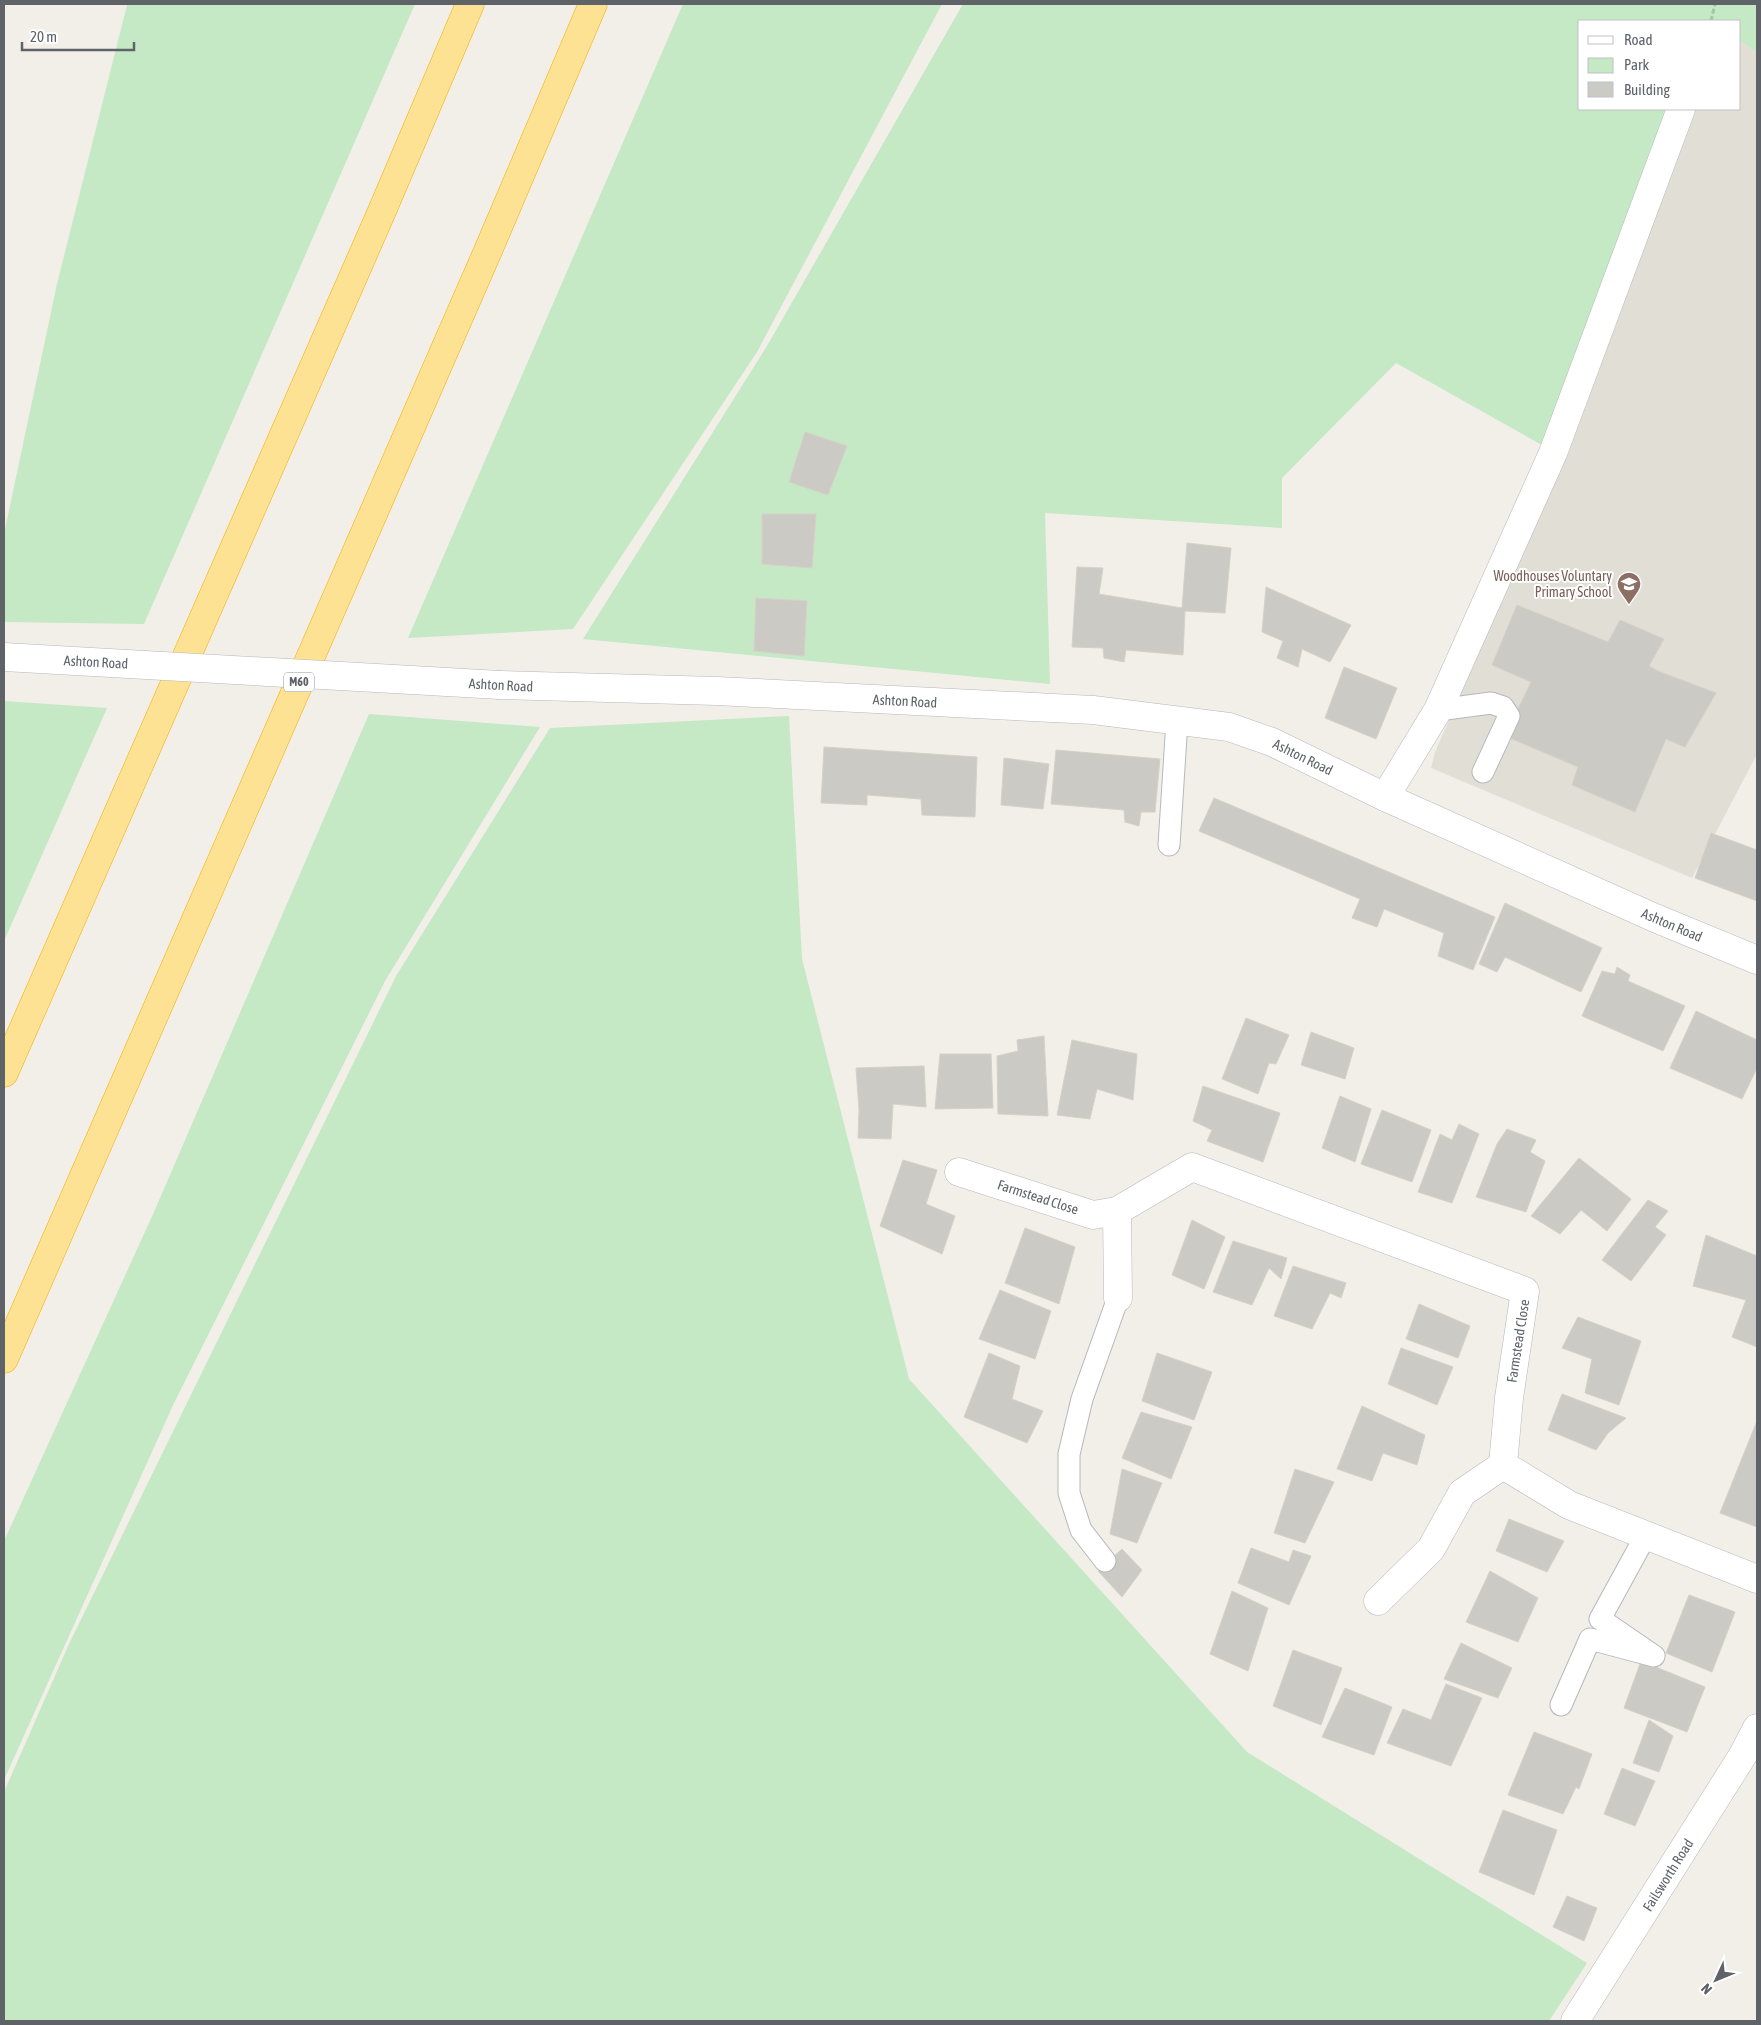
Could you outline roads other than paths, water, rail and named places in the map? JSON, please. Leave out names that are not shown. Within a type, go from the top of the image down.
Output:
[{"type":"highway","points":[[4,1073],[378,220],[470,4]]},
{"type":"highway","name":"M60","points":[[4,1359],[487,253],[593,4]]},
{"type":"street","points":[[1385,797],[1438,710],[1553,453],[1681,110]]},
{"type":"street","name":"Ashton Road","points":[[4,657],[500,686],[747,692],[1093,710],[1229,727],[1272,742],[1385,797],[1654,918],[1757,960]]},
{"type":"street","name":"Farmstead Close","points":[[959,1172],[1093,1215],[1117,1211],[1192,1167],[1526,1291],[1509,1398],[1503,1465]]},
{"type":"street","points":[[1117,1211],[1118,1298]]},
{"type":"street","points":[[1378,1601],[1431,1549],[1462,1493],[1503,1465],[1569,1505],[1757,1579]]},
{"type":"street","name":"Failsworth Road","points":[[1575,2021],[1750,1760],[1757,1728]]},
{"type":"lane","points":[[1438,710],[1491,703],[1503,706],[1509,716],[1483,772]]},
{"type":"lane","points":[[1169,846],[1178,720]]},
{"type":"lane","points":[[1105,1561],[1081,1530],[1069,1493],[1069,1454],[1082,1399],[1118,1298]]},
{"type":"lane","points":[[1561,1705],[1590,1639],[1654,1656],[1600,1619],[1646,1536]]},
{"type":"place","name":"Woodhouses Voluntary Primary School","points":[[1629,605]]}]
